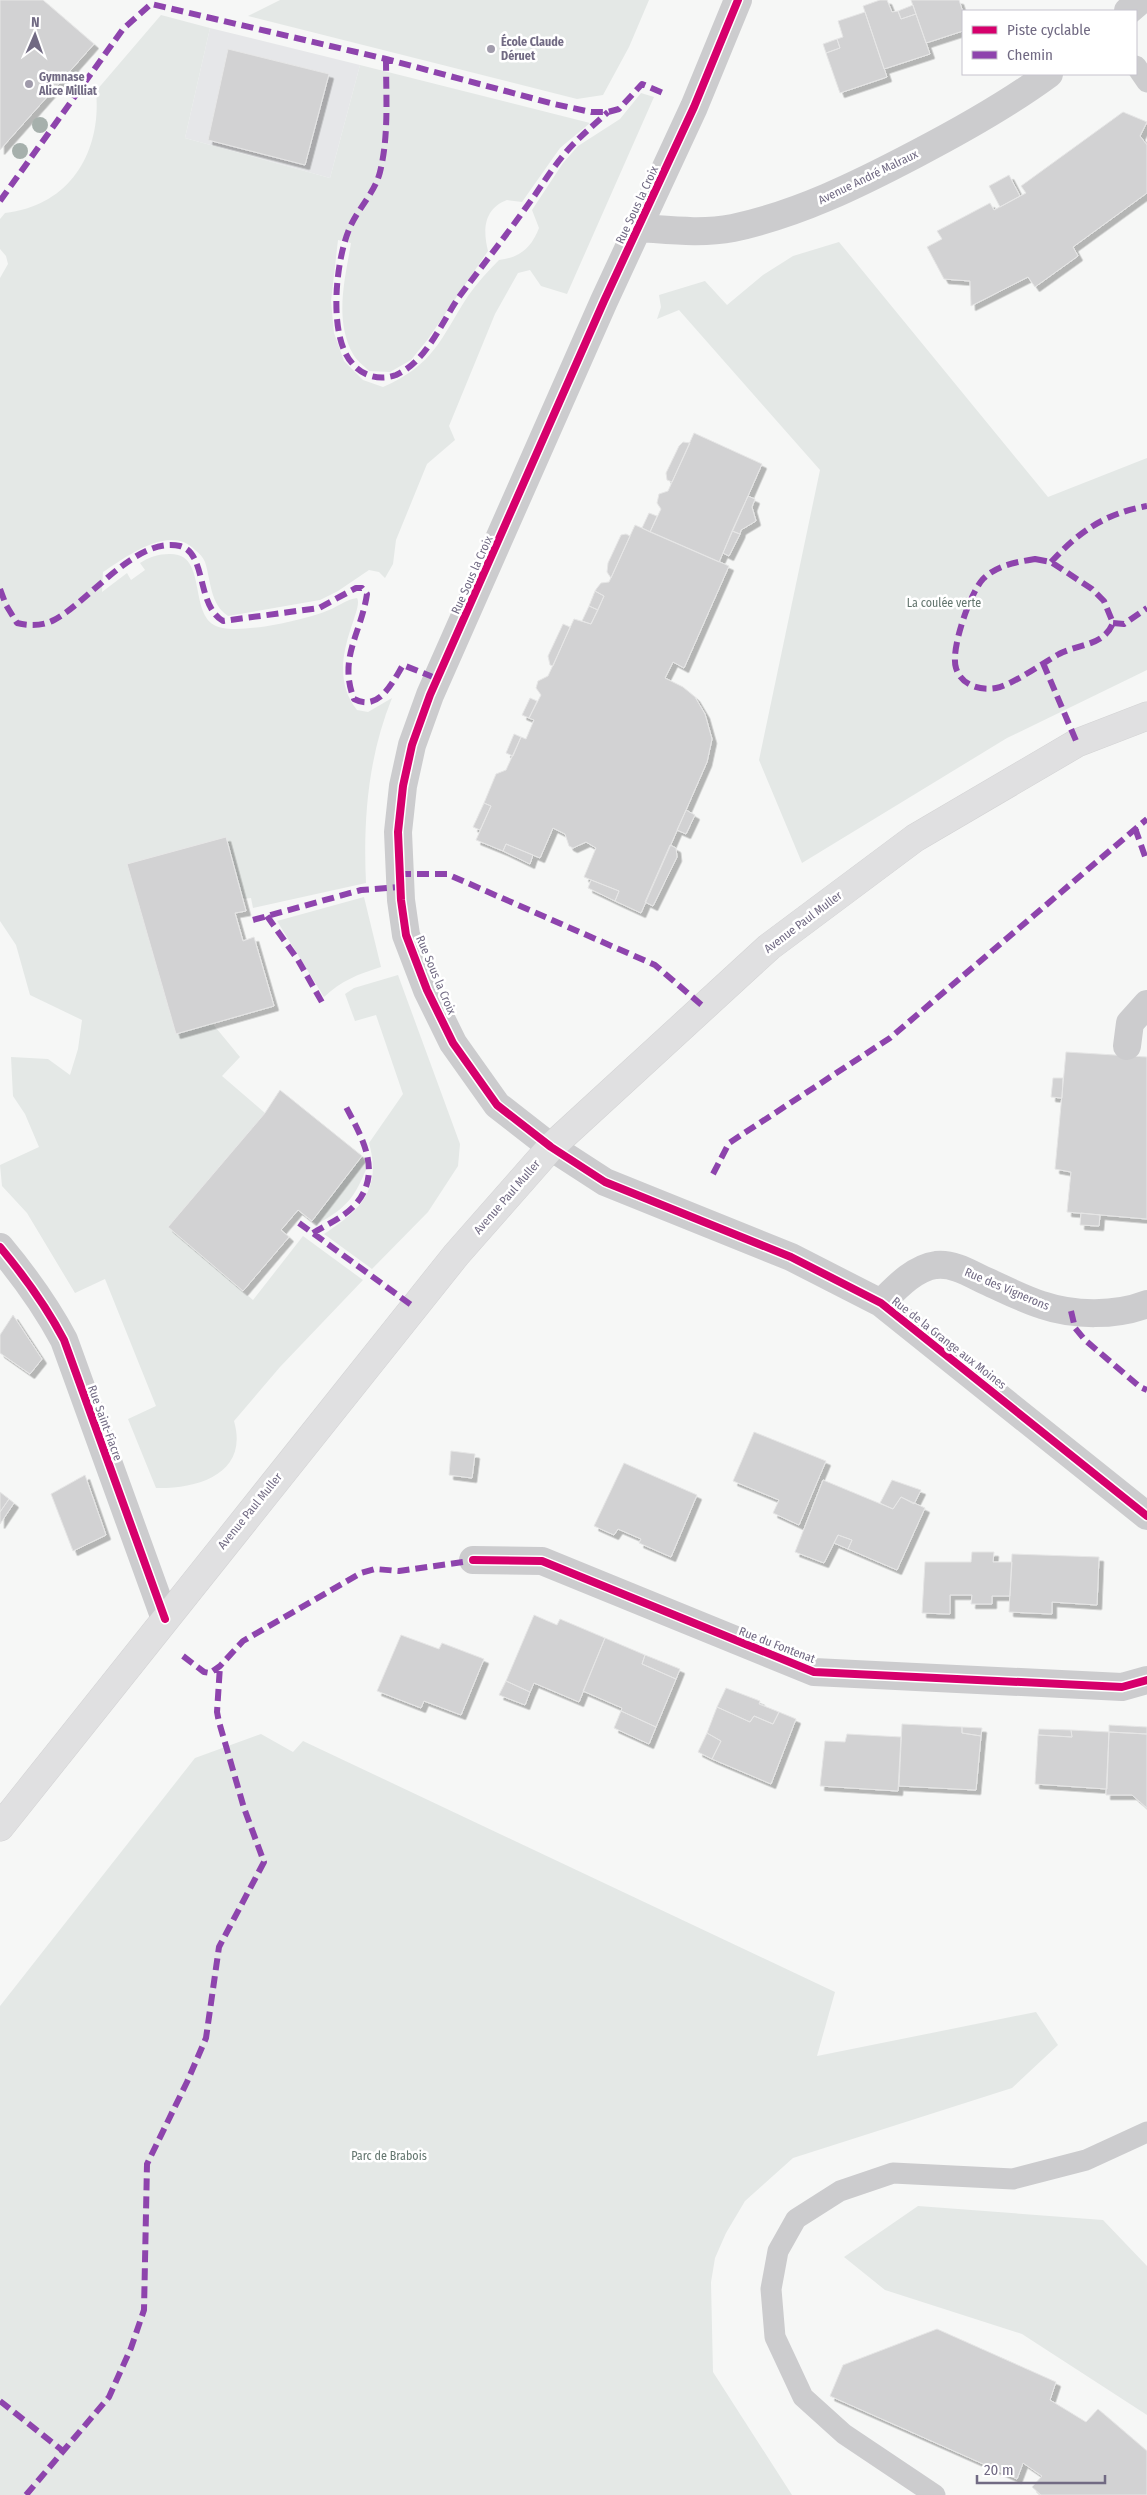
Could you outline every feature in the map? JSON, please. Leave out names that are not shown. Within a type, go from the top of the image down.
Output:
[{"type":"main road","name":"Avenue Paul Muller","points":[[0,1827],[81,1728],[165,1619],[456,1255],[551,1147],[769,947],[915,838],[1077,743],[1147,716]]},
{"type":"street","name":"Rue Sous la Croix","points":[[551,1147],[497,1106],[453,1042],[427,990],[406,935],[401,900],[398,832],[403,786],[412,745],[430,695],[694,107],[738,0]]},
{"type":"street","points":[[1129,10],[1141,0]]},
{"type":"street","name":"Avenue André Malraux","points":[[639,228],[697,232],[733,228],[801,208],[855,186],[962,129],[1027,91],[1048,75]]},
{"type":"street","points":[[1127,1046],[1130,1023],[1147,1004]]},
{"type":"street","name":"Rue de la Grange aux Moines","points":[[551,1147],[605,1182],[791,1257],[881,1303],[1147,1516]]},
{"type":"street","name":"Rue Saint-Fiacre","points":[[0,1248],[25,1277],[51,1316],[64,1340],[165,1619]]},
{"type":"street","name":"Rue des Vignerons","points":[[881,1303],[903,1282],[923,1268],[948,1265],[1042,1305],[1063,1310],[1098,1312],[1125,1310],[1147,1304]]},
{"type":"street","name":"Rue du Fontenat","points":[[473,1560],[542,1561],[814,1672],[1122,1687],[1147,1680]]},
{"type":"lane","points":[[1137,67],[1147,82]]},
{"type":"lane","points":[[935,2495],[844,2434],[803,2398],[774,2337],[771,2289],[778,2251],[796,2218],[840,2191],[893,2173],[1013,2179],[1086,2160],[1147,2132]]},
{"type":"shaded area","points":[[210,28],[360,65],[330,178],[185,138]]},
{"type":"green space","name":"École Claude Déruet","points":[[280,0],[649,0],[629,47],[603,95],[577,99],[248,16]]},
{"type":"green space","points":[[161,15],[210,28],[185,138],[330,178],[360,65],[590,123],[560,148],[522,202],[507,200],[493,209],[485,228],[488,251],[428,339],[411,360],[390,372],[369,371],[354,356],[347,341],[342,313],[344,285],[351,243],[338,240],[331,301],[334,333],[344,361],[363,380],[383,387],[414,369],[425,359],[443,338],[471,291],[499,260],[513,257],[529,246],[539,228],[532,210],[563,163],[578,146],[620,119],[641,93],[654,97],[567,294],[541,286],[530,270],[518,273],[495,314],[449,426],[455,440],[427,464],[396,540],[393,564],[385,578],[379,572],[369,570],[338,591],[320,600],[228,616],[214,599],[203,558],[185,543],[173,540],[148,545],[103,572],[102,592],[127,573],[131,580],[145,570],[140,563],[147,559],[165,554],[181,556],[189,562],[206,618],[214,625],[224,628],[253,628],[289,622],[319,614],[357,598],[358,604],[344,658],[343,676],[347,693],[357,710],[368,712],[392,698],[377,743],[372,766],[365,836],[366,883],[253,908],[251,898],[243,899],[226,837],[127,864],[176,1033],[212,1023],[240,1057],[222,1076],[265,1113],[168,1227],[253,1300],[303,1236],[363,1280],[280,1367],[234,1421],[237,1439],[234,1454],[227,1465],[217,1474],[204,1481],[172,1488],[156,1488],[128,1419],[156,1406],[105,1279],[75,1293],[27,1213],[2,1186],[0,1165],[39,1147],[25,1114],[13,1096],[11,1057],[48,1059],[70,1075],[78,1049],[82,1020],[30,995],[16,945],[0,921],[0,278],[8,264],[6,256],[0,249],[0,219],[5,213],[28,208],[47,200],[64,187],[77,172],[87,155],[93,135],[96,91]]},
{"type":"green space","name":"La coulée verte","points":[[839,242],[1048,497],[1147,458],[1147,670],[1007,738],[802,863],[759,760],[820,470],[679,310],[657,319],[661,307],[659,295],[705,281],[727,305],[763,275],[793,256]]},
{"type":"green space","points":[[364,897],[381,967],[350,979],[324,997],[277,921]]},
{"type":"green space","points":[[398,975],[460,1144],[458,1166],[428,1212],[372,1269],[324,1234],[358,1207],[365,1197],[373,1173],[369,1143],[403,1094],[376,1015],[355,1021],[345,994],[354,988]]},
{"type":"green space","points":[[362,1156],[367,1167],[349,1201],[336,1213],[317,1224],[312,1221]]},
{"type":"green space","name":"Parc de Brabois","points":[[261,1734],[293,1752],[303,1741],[835,1992],[817,2056],[1036,2012],[1058,2045],[1012,2088],[793,2158],[745,2201],[726,2233],[715,2258],[711,2282],[713,2372],[792,2495],[0,2495],[0,2006],[195,1758]]},
{"type":"green space","points":[[918,2206],[1103,2220],[1147,2266],[1147,2415],[1022,2334],[885,2290],[844,2257]]},
{"type":"building","name":"Gymnase Alice Milliat","points":[[0,0],[43,0],[94,44],[0,150]]},
{"type":"building","points":[[880,0],[887,0],[892,12],[898,11],[901,19],[916,14],[930,54],[884,69],[863,6]]},
{"type":"building","points":[[911,0],[959,0],[962,10],[962,31],[926,43]]},
{"type":"building","points":[[913,5],[916,14],[901,19],[898,11]]},
{"type":"building","points":[[865,12],[887,77],[840,93],[826,53],[840,48],[837,39],[843,37],[838,21]]},
{"type":"building","points":[[837,39],[840,48],[826,53],[823,44]]},
{"type":"building","points":[[228,49],[329,74],[305,165],[208,140]]},
{"type":"building","points":[[1123,112],[1147,122],[1140,136],[1147,145],[1147,193],[1073,247],[1078,256],[1035,287],[1028,277],[971,306],[970,281],[944,279],[927,247],[942,239],[937,231],[990,203],[994,210],[1026,193],[1021,186]]},
{"type":"building","points":[[1009,175],[1020,196],[1000,207],[989,186]]},
{"type":"building","points":[[694,433],[762,464],[719,562],[650,532],[661,509],[657,503],[659,494],[668,491]]},
{"type":"building","points":[[683,442],[690,443],[672,482],[667,480],[666,473],[679,446]]},
{"type":"building","points":[[748,496],[755,499],[752,507],[756,521],[741,530],[740,534],[732,531]]},
{"type":"building","points":[[649,513],[657,516],[650,532],[642,528]]},
{"type":"building","points":[[635,525],[729,566],[684,668],[673,662],[665,678],[683,687],[695,697],[705,714],[712,739],[707,762],[641,913],[615,901],[619,891],[584,877],[596,848],[586,842],[573,848],[569,846],[565,834],[553,828],[540,858],[506,844],[503,851],[476,840],[491,806],[484,803],[496,774],[506,770],[521,737],[526,739],[534,720],[529,718],[541,695],[536,688],[538,681],[548,676],[574,619],[591,624],[604,596],[595,591],[601,583],[609,582]]},
{"type":"building","points":[[732,531],[740,534],[729,556],[723,553]]},
{"type":"building","points":[[626,534],[630,536],[611,578],[607,572],[608,563],[621,535]]},
{"type":"building","points":[[595,591],[604,596],[598,610],[589,606]]},
{"type":"building","points":[[589,606],[598,610],[591,624],[582,621]]},
{"type":"building","points":[[563,624],[570,627],[553,666],[550,665],[548,656]]},
{"type":"building","points":[[530,698],[537,701],[529,718],[522,715]]},
{"type":"building","points":[[514,734],[521,737],[513,756],[506,753]]},
{"type":"building","points":[[484,803],[491,806],[480,830],[473,827]]},
{"type":"building","points":[[686,810],[695,815],[686,834],[677,830]]},
{"type":"building","points":[[226,837],[246,911],[235,913],[243,941],[254,937],[274,1006],[176,1034],[127,864]]},
{"type":"building","points":[[506,844],[533,855],[530,864],[503,851]]},
{"type":"building","points":[[670,845],[676,848],[677,857],[653,906],[645,902]]},
{"type":"building","points":[[591,880],[619,891],[615,901],[588,888]]},
{"type":"building","points":[[1066,1052],[1147,1057],[1147,1219],[1067,1212],[1071,1172],[1055,1169]]},
{"type":"building","points":[[1053,1078],[1063,1078],[1062,1098],[1051,1097]]},
{"type":"building","points":[[280,1090],[362,1156],[312,1221],[298,1210],[281,1230],[289,1237],[243,1291],[168,1227],[265,1113]]},
{"type":"building","points":[[1081,1213],[1100,1215],[1099,1226],[1080,1225]]},
{"type":"building","points":[[13,1315],[42,1359],[30,1374],[0,1353],[0,1335]]},
{"type":"building","points":[[754,1432],[826,1461],[799,1525],[773,1513],[779,1500],[733,1481]]},
{"type":"building","points":[[451,1451],[475,1454],[472,1478],[449,1475]]},
{"type":"building","points":[[624,1463],[697,1495],[671,1557],[639,1543],[641,1539],[618,1529],[614,1535],[594,1526]]},
{"type":"building","points":[[85,1475],[106,1535],[73,1551],[51,1494]]},
{"type":"building","points":[[823,1480],[893,1509],[901,1497],[925,1508],[897,1570],[848,1549],[852,1540],[838,1535],[824,1563],[795,1552]]},
{"type":"building","points":[[892,1480],[921,1490],[914,1504],[901,1497],[893,1509],[880,1503]]},
{"type":"building","points":[[0,1492],[9,1499],[0,1512]]},
{"type":"building","points":[[9,1499],[14,1503],[0,1524],[0,1512]]},
{"type":"building","points":[[838,1535],[852,1540],[848,1549],[834,1543]]},
{"type":"building","points":[[972,1552],[994,1552],[993,1562],[1012,1562],[1010,1596],[992,1596],[992,1604],[971,1604],[972,1595],[950,1595],[950,1614],[922,1613],[925,1562],[971,1562]]},
{"type":"building","points":[[1012,1554],[1099,1557],[1097,1605],[1052,1602],[1052,1614],[1009,1612]]},
{"type":"building","points":[[534,1615],[557,1625],[560,1619],[605,1638],[579,1702],[534,1683],[530,1692],[506,1681]]},
{"type":"building","points":[[401,1635],[439,1649],[442,1643],[484,1659],[461,1715],[424,1701],[421,1708],[377,1691]]},
{"type":"building","points":[[605,1638],[645,1655],[642,1664],[676,1679],[656,1727],[621,1711],[622,1708],[583,1691]]},
{"type":"building","points":[[645,1655],[680,1669],[676,1679],[642,1664]]},
{"type":"building","points":[[506,1681],[530,1692],[525,1705],[499,1695]]},
{"type":"building","points":[[726,1688],[760,1701],[759,1704],[779,1712],[773,1724],[754,1716],[750,1722],[717,1707]]},
{"type":"building","points":[[717,1707],[750,1722],[754,1716],[773,1724],[779,1712],[796,1719],[771,1784],[712,1759],[721,1741],[707,1733]]},
{"type":"building","points":[[621,1711],[656,1727],[649,1744],[614,1728]]},
{"type":"building","points":[[902,1724],[962,1727],[962,1733],[981,1736],[976,1790],[899,1786]]},
{"type":"building","points":[[1109,1725],[1147,1727],[1147,1734],[1109,1732]]},
{"type":"building","points":[[962,1727],[982,1728],[981,1736],[962,1733]]},
{"type":"building","points":[[1039,1729],[1071,1730],[1072,1737],[1038,1735]]},
{"type":"building","points":[[1071,1730],[1109,1732],[1107,1789],[1035,1784],[1038,1735],[1072,1737]]},
{"type":"building","points":[[1109,1732],[1147,1734],[1147,1808],[1132,1795],[1106,1795]]},
{"type":"building","points":[[707,1733],[721,1741],[712,1759],[698,1752]]},
{"type":"building","points":[[847,1734],[901,1737],[898,1791],[820,1786],[825,1741],[845,1742]]},
{"type":"building","points":[[937,2329],[1056,2382],[1050,2400],[1086,2422],[1098,2409],[1147,2451],[1147,2495],[1041,2495],[1032,2487],[1042,2476],[1023,2463],[1017,2479],[830,2396],[843,2365]]},
{"type":"marked path","points":[[0,201],[123,29],[151,4],[386,59],[554,104],[591,112],[608,112],[619,109],[642,84],[663,93]]},
{"type":"marked path","points":[[386,59],[386,130],[383,158],[375,186],[351,225],[346,239],[341,256],[336,295],[339,334],[344,350],[356,367],[372,376],[390,377],[396,375],[407,369],[425,351],[459,297],[519,218],[551,171],[567,151],[608,112]]},
{"type":"marked path","points":[[1051,562],[1072,541],[1094,525],[1118,514],[1147,506]]},
{"type":"marked path","points":[[0,589],[6,605],[17,623],[41,624],[54,620],[68,611],[130,560],[147,551],[163,546],[180,546],[194,558],[209,604],[223,621],[319,608],[356,588],[362,588],[367,594],[349,658],[348,671],[354,699],[363,702],[371,702],[378,699],[384,694],[403,665],[438,679]]},
{"type":"marked path","points":[[1035,559],[1051,562],[1092,589],[1104,601],[1113,623],[1109,631],[1097,640],[1059,654],[1010,683],[990,689],[972,686],[958,674],[955,660],[958,636],[972,596],[983,579],[994,570],[1021,561],[1035,559]]},
{"type":"marked path","points":[[1113,623],[1124,624],[1147,608]]},
{"type":"marked path","points":[[1043,663],[1077,743]]},
{"type":"marked path","points":[[713,1174],[729,1143],[890,1038],[1147,819]]},
{"type":"marked path","points":[[1135,828],[1147,862]]},
{"type":"marked path","points":[[399,874],[447,874],[655,965],[704,1007]]},
{"type":"marked path","points":[[253,920],[361,890],[400,887]]},
{"type":"marked path","points":[[267,916],[298,960],[323,1004]]},
{"type":"marked path","points":[[313,1233],[349,1211],[362,1195],[367,1182],[369,1170],[368,1157],[359,1132],[346,1107]]},
{"type":"marked path","points":[[299,1223],[414,1307]]},
{"type":"marked path","points":[[1071,1311],[1075,1328],[1085,1340],[1140,1387],[1147,1390]]},
{"type":"marked path","points":[[183,1656],[204,1672],[210,1673],[220,1666],[243,1641],[361,1573],[375,1569],[399,1571],[477,1560]]},
{"type":"marked path","points":[[26,2495],[109,2397],[131,2348],[144,2310],[147,2164],[206,2038],[219,1947],[264,1862],[244,1808],[219,1722],[217,1712],[220,1666]]},
{"type":"marked path","points":[[0,2401],[63,2451]]},
{"type":"cycle path","points":[[738,0],[694,107],[604,301],[430,695],[412,745],[403,786],[398,832],[401,900],[406,935],[427,990],[453,1043],[497,1105],[551,1147],[605,1182],[791,1257],[881,1303],[1147,1516]]},
{"type":"cycle path","points":[[0,1247],[35,1292],[64,1340],[165,1619]]},
{"type":"cycle path","points":[[473,1560],[542,1561],[814,1672],[1122,1687],[1147,1680]]},
{"type":"place","name":"École Claude Déruet","points":[[491,49]]},
{"type":"place","name":"Gymnase Alice Milliat","points":[[29,84]]}]
